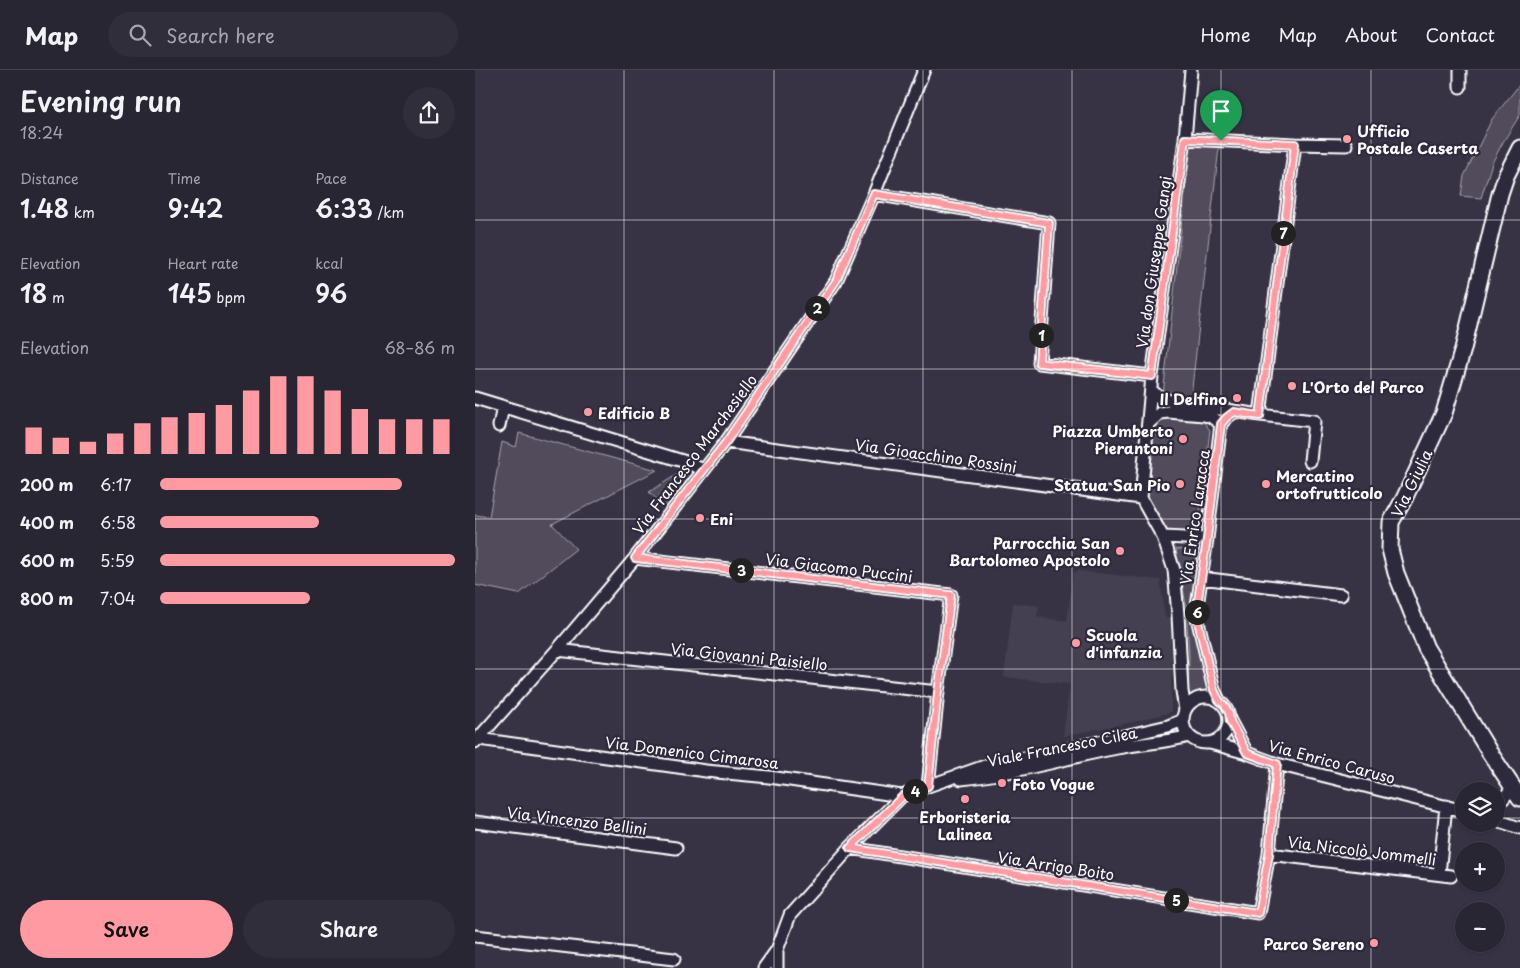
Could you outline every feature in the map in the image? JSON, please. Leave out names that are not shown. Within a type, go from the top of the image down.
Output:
[{"type":"main road","name":"Via Giulia","points":[[1516,792],[1426,648],[1396,573],[1390,549],[1391,522],[1404,499],[1444,413],[1463,349],[1500,194],[1506,176],[1520,148]]},
{"type":"street","name":"Via Francesco Marchesiello","points":[[477,740],[635,558],[726,442],[836,281],[874,194],[924,70]]},
{"type":"street","name":"Via don Giuseppe Gangi","points":[[1141,498],[1152,376],[1185,139],[1191,70]]},
{"type":"street","points":[[1460,70],[1460,87]]},
{"type":"street","points":[[1185,139],[1346,145]]},
{"type":"street","points":[[1260,416],[1295,144]]},
{"type":"street","points":[[874,194],[1049,223],[1039,363],[1152,376]]},
{"type":"street","points":[[1152,391],[1165,400],[1260,416],[1314,421],[1310,461]]},
{"type":"street","points":[[475,398],[686,462],[703,470]]},
{"type":"street","points":[[499,426],[503,407]]},
{"type":"street","points":[[1149,423],[1160,413],[1168,412],[1210,416],[1221,424],[1234,412]]},
{"type":"street","name":"Via Enrico Laracca","points":[[1219,700],[1214,690],[1196,613],[1221,424]]},
{"type":"street","name":"Via Gioacchino Rossini","points":[[726,442],[1141,498]]},
{"type":"street","points":[[1141,498],[1163,537],[1174,570],[1184,715],[1183,726],[1189,736],[1202,743],[1210,743],[1247,753]]},
{"type":"street","points":[[1163,537],[1207,539]]},
{"type":"street","name":"Via Giacomo Puccini","points":[[635,558],[951,595],[938,692]]},
{"type":"street","points":[[1201,578],[1341,595]]},
{"type":"street","name":"Via Giovanni Paisiello","points":[[557,650],[938,692]]},
{"type":"street","points":[[928,786],[938,692]]},
{"type":"street","points":[[1184,715],[1189,703],[1204,696],[1219,700],[1225,706],[1229,713],[1228,729],[1224,735],[1210,743]]},
{"type":"street","name":"Viale Francesco Cilea","points":[[763,968],[777,950],[790,915],[850,848],[903,796],[985,766],[1168,726],[1184,715]]},
{"type":"street","name":"Via Enrico Caruso","points":[[1230,721],[1247,753],[1277,764],[1455,810]]},
{"type":"street","name":"Viale Francesco Cilea","points":[[940,782],[991,776],[1118,748],[1189,736]]},
{"type":"street","name":"Via Domenico Cimarosa","points":[[477,740],[903,796]]},
{"type":"street","points":[[1269,854],[1277,764]]},
{"type":"street","points":[[1439,874],[1446,808]]},
{"type":"street","name":"Via Vincenzo Bellini","points":[[475,822],[676,848]]},
{"type":"street","points":[[1505,823],[1520,828]]},
{"type":"street","name":"Via Arrigo Boito","points":[[850,848],[1258,913],[1269,854]]},
{"type":"street","name":"Via Niccolò Jommelli","points":[[1269,854],[1451,876]]},
{"type":"street","points":[[475,936],[674,959]]},
{"type":"street","name":"Viale Francesco Cilea","points":[[777,950],[777,968]]},
{"type":"shaded area","points":[[1520,84],[1520,115],[1492,163],[1481,198],[1461,196],[1464,176],[1492,119]]},
{"type":"shaded area","points":[[1190,146],[1219,147],[1191,397],[1163,395]]},
{"type":"shaded area","points":[[1170,417],[1201,419],[1210,430],[1198,532],[1168,531],[1148,498],[1155,423]]},
{"type":"shaded area","points":[[519,433],[657,470],[552,524],[576,549],[519,594],[475,585],[475,515],[489,517],[502,442],[516,447]]},
{"type":"shaded area","points":[[686,467],[697,472],[664,506],[649,492]]},
{"type":"shaded area","points":[[1176,549],[1197,550],[1192,614],[1209,693],[1196,693],[1188,696],[1189,655],[1186,605]]},
{"type":"shaded area","points":[[1079,571],[1160,580],[1165,617],[1172,622],[1171,712],[1063,736],[1070,684],[1004,677],[1013,603],[1039,606],[1037,617],[1067,621],[1073,573]]},
{"type":"place","name":"Ufficio Postale Caserta","points":[[1347,139]]},
{"type":"place","name":"L'Orto del Parco","points":[[1292,386]]},
{"type":"place","name":"Il Delfino","points":[[1237,398]]},
{"type":"place","name":"Edificio B","points":[[588,412]]},
{"type":"place","name":"Piazza Umberto Pierantoni","points":[[1183,439]]},
{"type":"place","name":"Statua San Pio","points":[[1180,484]]},
{"type":"place","name":"Mercatino ortofrutticolo","points":[[1266,484]]},
{"type":"place","name":"Eni","points":[[700,518]]},
{"type":"place","name":"Parrocchia San Bartolomeo Apostolo","points":[[1120,551]]},
{"type":"place","name":"Scuola d'infanzia","points":[[1076,643]]},
{"type":"place","name":"Foto Vogue","points":[[1002,783]]},
{"type":"place","name":"Erboristeria Lalinea","points":[[965,799]]},
{"type":"place","name":"Parco Sereno","points":[[1374,943]]},
{"type":"route","points":[[1185,139],[1221,141],[1295,144],[1260,416],[1234,412],[1221,424],[1196,613],[1214,690],[1229,713],[1230,721],[1247,753],[1277,764],[1269,854],[1258,913],[850,848],[903,796],[928,786],[951,595],[635,558],[726,442],[836,281],[874,194],[1049,223],[1039,363],[1152,376],[1185,139]]}]
